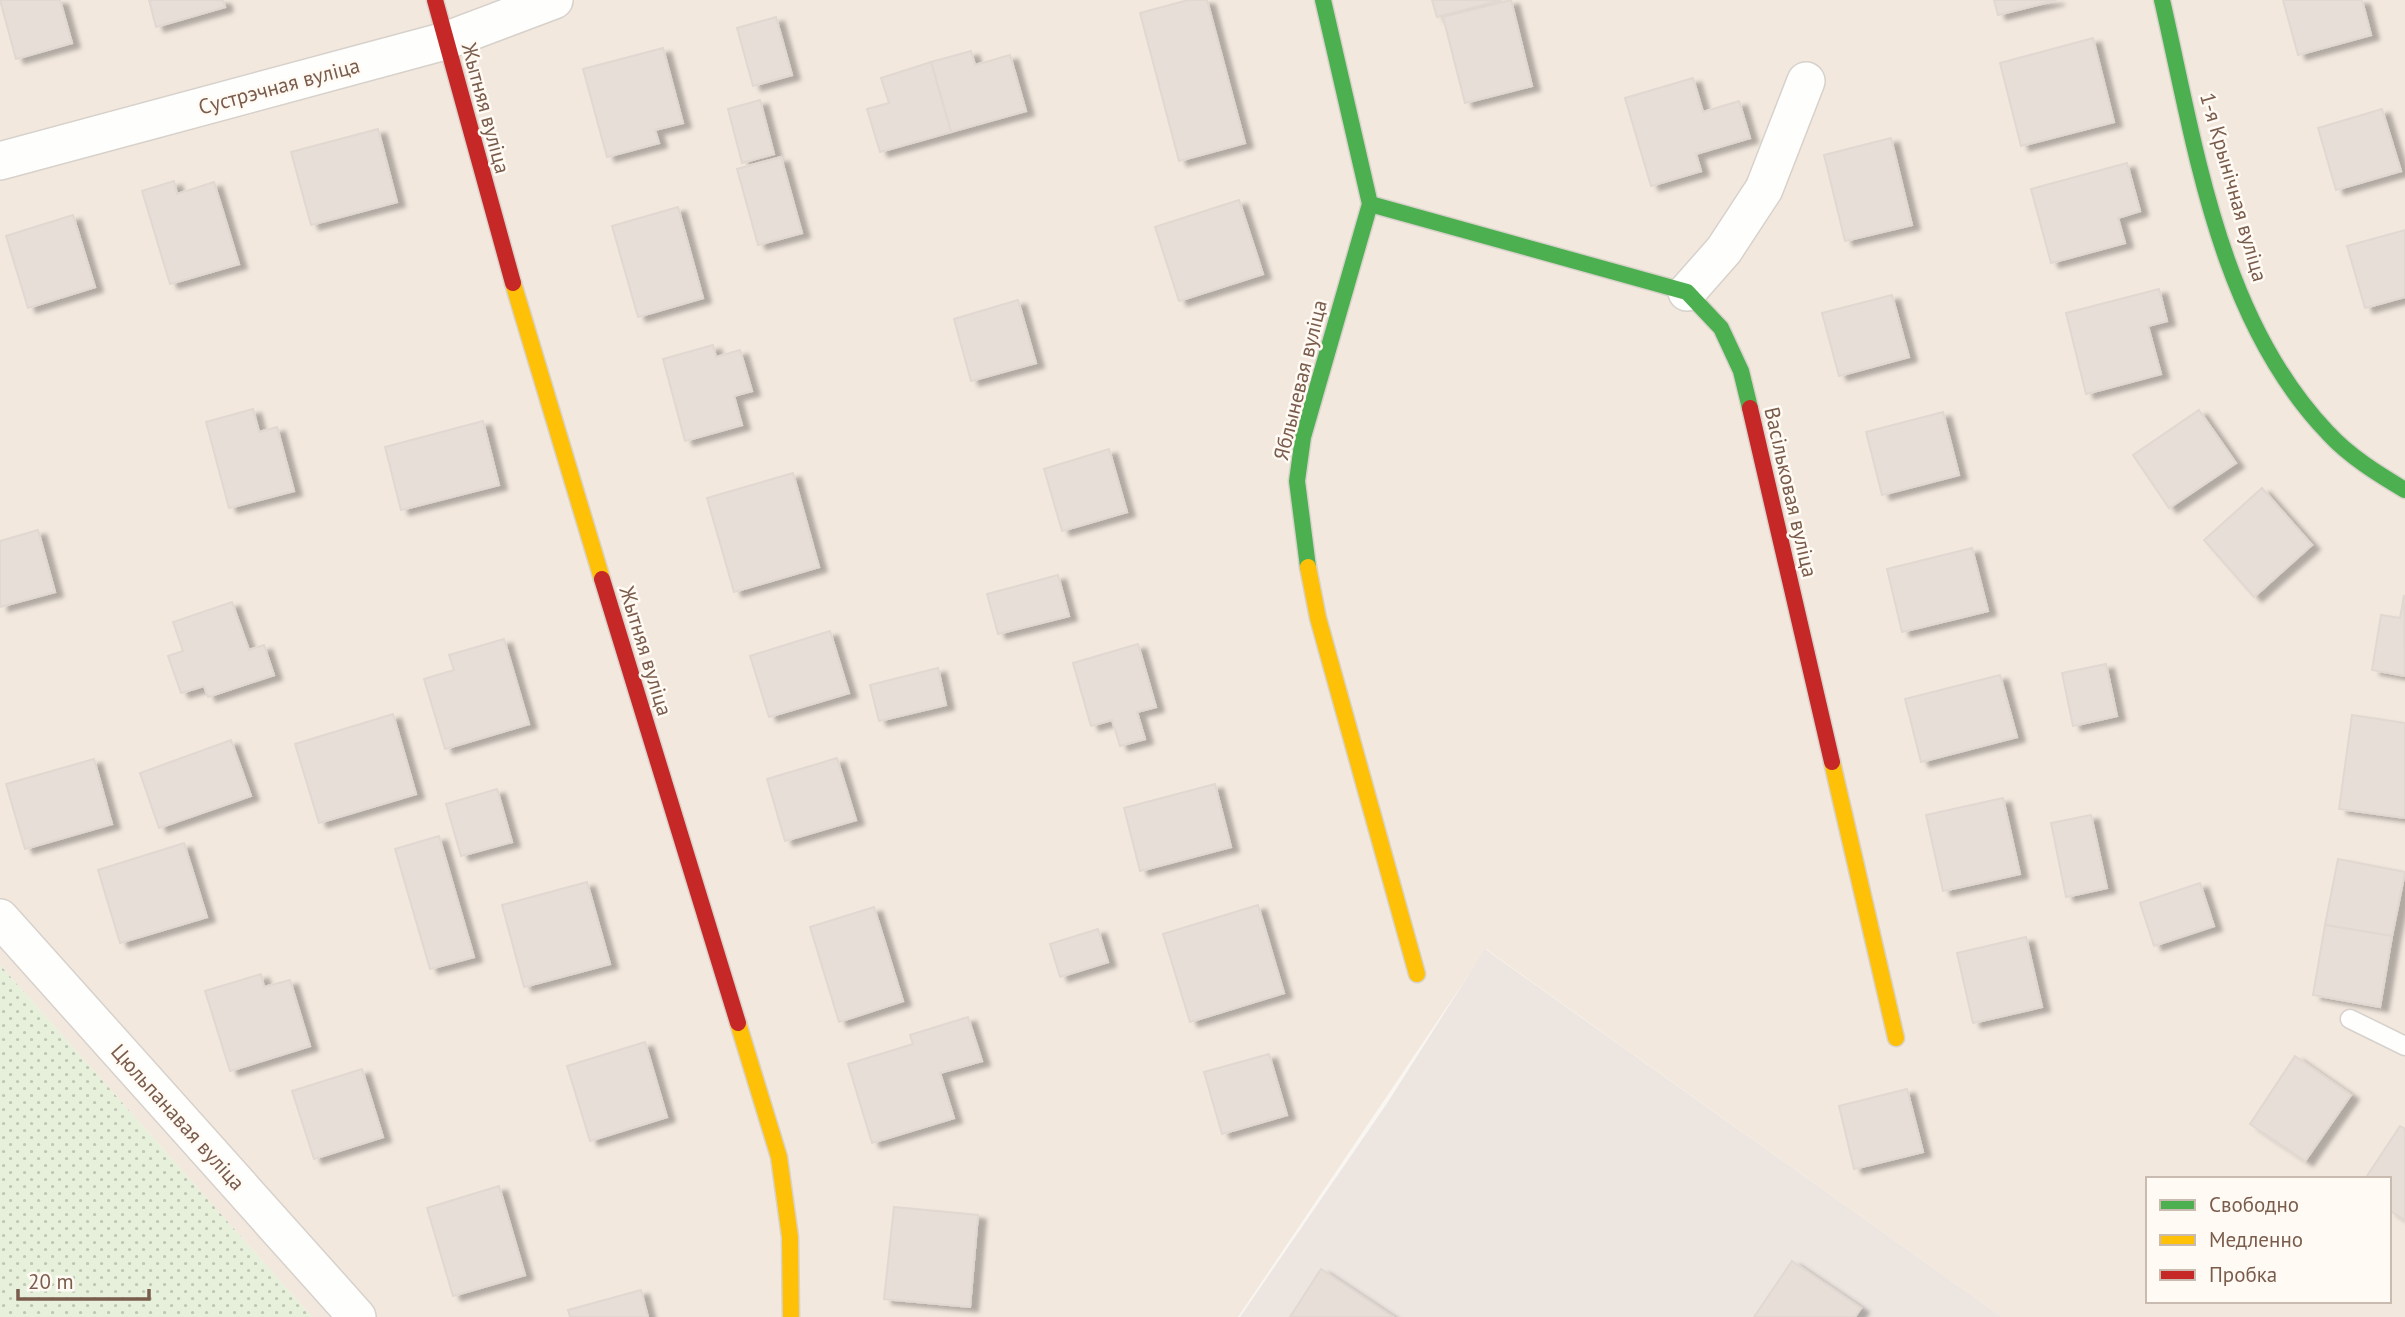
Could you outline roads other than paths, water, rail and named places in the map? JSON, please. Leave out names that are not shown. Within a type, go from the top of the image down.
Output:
[{"type":"street","name":"Жытняя вуліца","points":[[435,0],[521,313],[779,1157],[791,1218],[794,1271],[791,1317]]},
{"type":"street","name":"Сустрэчная вуліца","points":[[0,161],[446,41],[554,0]]},
{"type":"street","name":"Яблыневая вуліца","points":[[1323,0],[1370,204],[1306,425],[1297,481],[1301,528],[1318,618],[1418,974]]},
{"type":"street","name":"1-я Крынічная вуліца","points":[[2162,0],[2224,243],[2266,349],[2294,394],[2326,432],[2365,466],[2405,490]]},
{"type":"street","points":[[1370,204],[1687,292],[1724,250],[1764,189],[1805,81]]},
{"type":"street","name":"Васільковая вуліца","points":[[1687,292],[1721,328],[1741,371],[1896,1038]]},
{"type":"street","name":"Цюльпанавая вуліца","points":[[0,918],[357,1317]]},
{"type":"lane","points":[[2350,1019],[2405,1046]]}]
